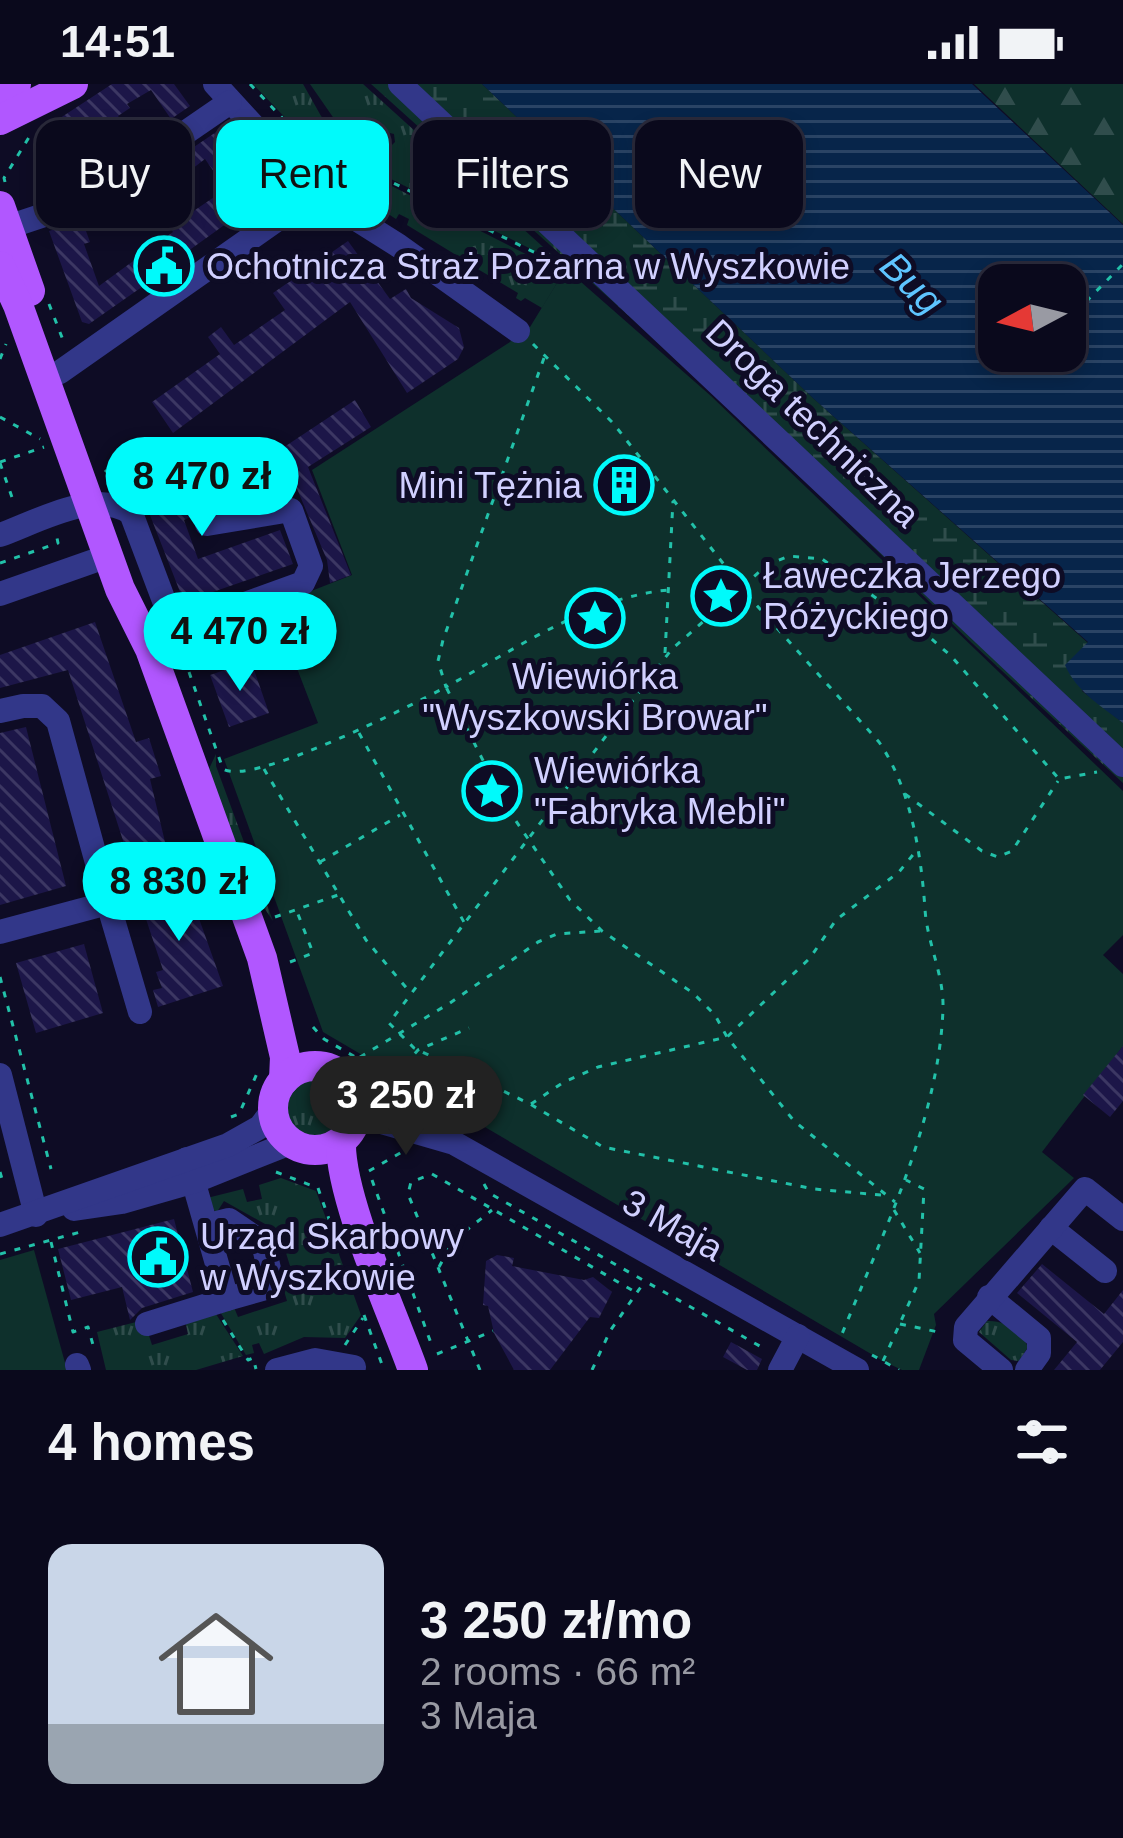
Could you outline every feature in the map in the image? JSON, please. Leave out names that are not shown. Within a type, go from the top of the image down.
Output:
[{"type":"main road","points":[[0,91],[16,84]]},
{"type":"main road","points":[[0,121],[73,84]]},
{"type":"main road","points":[[9,236],[306,1049],[343,1069],[356,1103],[340,1160],[350,1194],[424,1362]]},
{"type":"main road","points":[[110,502],[109,556],[162,646]]},
{"type":"main road","points":[[272,1072],[285,1057],[276,960]]},
{"type":"main road","points":[[272,1072],[343,1069]]},
{"type":"main road","points":[[272,1072],[277,1089],[275,1123],[320,1166],[393,1370]]},
{"type":"main road","points":[[300,1146],[347,1133]]},
{"type":"street","name":"Droga techniczna","points":[[400,84],[1114,768]]},
{"type":"street","points":[[9,236],[86,201],[222,93],[247,120]]},
{"type":"street","points":[[59,371],[265,228]]},
{"type":"street","points":[[370,228],[518,331]]},
{"type":"street","points":[[0,536],[110,502]]},
{"type":"street","points":[[162,646],[303,583],[310,566],[291,510],[207,524]]},
{"type":"street","points":[[0,594],[109,556]]},
{"type":"street","points":[[162,646],[248,639],[272,644]]},
{"type":"street","points":[[0,712],[42,706],[58,722],[140,1012]]},
{"type":"street","points":[[0,932],[108,903]]},
{"type":"street","name":"3 Maja","points":[[343,1069],[454,1143],[857,1370]]},
{"type":"street","points":[[0,1075],[36,1215]]},
{"type":"street","points":[[191,1170],[260,1127],[273,1110]]},
{"type":"street","name":"3 Maja","points":[[347,1133],[371,1118],[454,1143]]},
{"type":"street","points":[[0,1225],[117,1181],[300,1146]]},
{"type":"street","points":[[191,1170],[208,1225],[220,1302]]},
{"type":"street","points":[[1001,1370],[965,1340],[966,1327],[989,1298],[1085,1189],[1123,1219]]},
{"type":"street","points":[[147,1324],[273,1286],[263,1243],[229,1220],[208,1225]]},
{"type":"street","points":[[1051,1228],[1105,1271]]},
{"type":"street","points":[[989,1298],[1039,1338],[1039,1353],[1027,1370]]},
{"type":"street","points":[[783,1365],[798,1336]]},
{"type":"street","points":[[277,1370],[315,1360],[347,1359]]},
{"type":"path","points":[[250,84],[284,120]]},
{"type":"path","points":[[9,236],[4,178],[36,127]]},
{"type":"path","points":[[389,179],[555,263]]},
{"type":"path","points":[[1086,302],[1123,264]]},
{"type":"path","points":[[50,304],[59,371]]},
{"type":"path","points":[[518,331],[613,423],[742,587],[879,742],[894,763],[904,794],[923,870],[925,916],[940,973],[939,1059],[904,1179],[840,1338]]},
{"type":"path","points":[[545,356],[443,640],[438,661],[446,687],[507,808],[570,900],[602,931],[693,994],[715,1015],[794,1121],[894,1205],[920,1253]]},
{"type":"path","points":[[0,417],[38,439],[58,443],[0,463],[19,516]]},
{"type":"path","points":[[636,473],[646,465]]},
{"type":"path","points":[[103,467],[110,502]]},
{"type":"path","points":[[622,468],[636,473],[640,482],[634,496],[620,499],[612,493],[613,474],[622,468]]},
{"type":"path","points":[[665,658],[673,500]]},
{"type":"path","points":[[0,563],[58,543],[54,530]]},
{"type":"path","points":[[883,1196],[814,1189],[603,1148],[530,1104],[418,1050],[388,1023],[665,658],[699,622],[767,565],[789,556],[822,559],[912,623],[951,656],[1059,779]]},
{"type":"path","points":[[162,646],[223,769],[239,775],[357,730],[589,612],[640,592],[668,590]]},
{"type":"path","points":[[357,730],[466,925]]},
{"type":"path","points":[[263,767],[367,940],[410,993]]},
{"type":"path","points":[[904,794],[982,851],[998,856],[1012,851],[1059,779],[1114,768]]},
{"type":"path","points":[[319,862],[404,814]]},
{"type":"path","points":[[530,1104],[598,1067],[727,1037],[810,958],[836,920],[898,872],[917,850]]},
{"type":"path","points":[[275,917],[340,894]]},
{"type":"path","points":[[276,960],[313,953],[296,909]]},
{"type":"path","points":[[343,1069],[538,942],[557,934],[602,931]]},
{"type":"path","points":[[0,977],[52,1169]]},
{"type":"path","points":[[313,1027],[343,1069],[394,1078],[418,1050],[469,1028]]},
{"type":"path","points":[[231,1117],[272,1072]]},
{"type":"path","points":[[416,1148],[390,1156],[369,1171],[424,1362],[440,1370]]},
{"type":"path","points":[[274,1171],[318,1188]]},
{"type":"path","points":[[0,1172],[4,1186]]},
{"type":"path","points":[[480,1370],[408,1194],[411,1182],[432,1174],[637,1293]]},
{"type":"path","points":[[481,1179],[489,1193],[783,1365]]},
{"type":"path","points":[[899,1370],[884,1361],[919,1281],[924,1189],[904,1179]]},
{"type":"path","points":[[438,1268],[453,1241],[492,1210]]},
{"type":"path","points":[[51,1240],[73,1332],[88,1327],[85,1368]]},
{"type":"path","points":[[592,1370],[610,1331],[644,1280]]},
{"type":"path","points":[[220,1302],[256,1370]]},
{"type":"path","points":[[347,1359],[364,1316]]},
{"type":"path","points":[[900,1324],[951,1335]]},
{"type":"path","points":[[424,1362],[493,1331]]},
{"type":"green space","points":[[253,84],[303,84],[324,120],[287,120]]},
{"type":"green space","points":[[310,84],[363,84],[413,129],[413,190],[389,178],[389,148],[395,142],[389,120],[335,120]]},
{"type":"green space","points":[[371,84],[392,84],[430,120],[413,122]]},
{"type":"green space","points":[[406,84],[482,84],[520,120],[444,120]]},
{"type":"green space","points":[[974,84],[1123,84],[1123,224]]},
{"type":"green space","points":[[389,185],[413,197],[413,228],[474,228],[563,273],[542,308],[516,298],[518,293],[471,265],[468,269],[466,261],[407,225],[409,219],[399,214],[396,219],[389,214]]},
{"type":"green space","points":[[611,206],[814,399],[1088,643],[1082,691],[1123,723],[1123,759],[559,228],[611,228]]},
{"type":"green space","points":[[489,228],[522,228],[563,265]]},
{"type":"green space","points":[[531,228],[545,228],[1123,772],[1123,783],[972,643],[718,396]]},
{"type":"green space","points":[[563,273],[581,282],[711,396],[1123,791],[1123,935],[1103,955],[1123,974],[1123,1046],[1042,1152],[1074,1178],[934,1314],[936,1325],[919,1370],[902,1370],[883,1361],[323,1032],[224,759],[318,723],[273,606],[352,575],[312,470],[510,342],[525,325],[530,327]]},
{"type":"green space","points":[[216,754],[216,766],[273,921],[252,890],[209,769]]},
{"type":"green space","points":[[314,1079],[335,1087],[343,1108],[335,1129],[314,1137],[293,1129],[285,1108],[293,1087]]},
{"type":"green space","points":[[281,1178],[316,1191],[361,1315],[345,1338],[304,1337],[264,1354],[259,1343],[252,1345],[254,1353],[246,1355],[219,1310],[233,1305],[238,1317],[287,1301],[283,1287],[295,1282],[282,1240],[268,1244],[274,1229],[224,1201],[217,1212],[209,1207],[207,1198],[243,1189],[247,1202],[262,1199],[259,1185]]},
{"type":"green space","points":[[34,1250],[67,1370],[0,1370],[0,1260]]},
{"type":"green space","points":[[214,1311],[243,1356],[196,1370],[106,1370],[97,1332],[144,1320],[152,1345],[188,1334],[185,1320]]},
{"type":"green space","points":[[987,1321],[1006,1325],[1021,1336],[1028,1347],[1019,1361],[1011,1360],[979,1332]]},
{"type":"water","name":"Bug","points":[[482,84],[972,84],[1123,225],[1123,723],[1082,690],[1065,665],[1088,642],[814,399],[611,206],[611,120],[520,120]]},
{"type":"building","points":[[112,84],[174,84],[190,106],[171,119],[151,90],[127,104],[130,108],[118,116],[121,120],[57,120]]},
{"type":"building","points":[[216,132],[216,175],[205,159],[192,169],[192,148]]},
{"type":"building","points":[[216,196],[216,228],[220,228],[89,324],[82,322],[49,231],[85,228],[90,242],[84,244],[99,286],[173,232],[171,228],[192,228],[192,212]]},
{"type":"building","points":[[348,241],[390,299],[406,289],[411,298],[459,328],[464,347],[458,359],[407,393],[350,302],[173,433],[152,402],[220,354],[208,337],[221,327],[234,345],[285,310],[273,293]]},
{"type":"building","points":[[355,400],[371,427],[308,467],[351,575],[330,583],[327,560],[292,477],[262,497],[245,473]]},
{"type":"building","points":[[154,454],[169,493],[204,480],[211,497],[186,506],[190,517],[184,520],[198,559],[280,530],[293,564],[184,602],[130,464]]},
{"type":"building","name":"Mini Tężnia","points":[[624,471],[634,474],[634,494],[624,497],[614,494],[611,484],[614,474]]},
{"type":"building","points":[[95,622],[136,742],[149,738],[161,776],[150,779],[165,842],[127,853],[68,670],[0,688],[0,655]]},
{"type":"building","points":[[251,661],[269,713],[229,727],[210,675]]},
{"type":"building","points":[[26,727],[66,886],[0,905],[0,733]]},
{"type":"building","points":[[185,879],[223,986],[158,1007],[153,990],[162,988],[156,972],[163,970],[138,895]]},
{"type":"building","points":[[84,944],[103,1013],[36,1033],[16,963]]},
{"type":"building","points":[[1123,1046],[1123,1101],[1110,1117],[1083,1095]]},
{"type":"building","points":[[174,1219],[193,1292],[142,1308],[130,1320],[122,1287],[71,1300],[58,1249]]},
{"type":"building","points":[[497,1255],[514,1258],[512,1266],[584,1280],[593,1277],[612,1292],[599,1318],[590,1317],[550,1370],[514,1370],[494,1333],[488,1306],[483,1305],[486,1261]]},
{"type":"building","points":[[1042,1264],[1104,1314],[1123,1290],[1123,1342],[1100,1370],[1054,1370],[1077,1342],[1017,1293]]},
{"type":"building","points":[[731,1342],[762,1359],[757,1370],[723,1357]]},
{"type":"place","name":"Ochotnicza Straż Pożarna w Wyszkowie","points":[[164,266]]},
{"type":"place","name":"Mini Tężnia","points":[[624,485]]},
{"type":"place","name":"Ławeczka Jerzego Różyckiego","points":[[721,596]]},
{"type":"place","name":"Wiewiórka \"Wyszkowski Browar\"","points":[[595,618]]},
{"type":"place","name":"Wiewiórka \"Fabryka Mebli\"","points":[[492,791]]},
{"type":"place","name":"Urząd Skarbowy w Wyszkowie","points":[[158,1257]]}]
